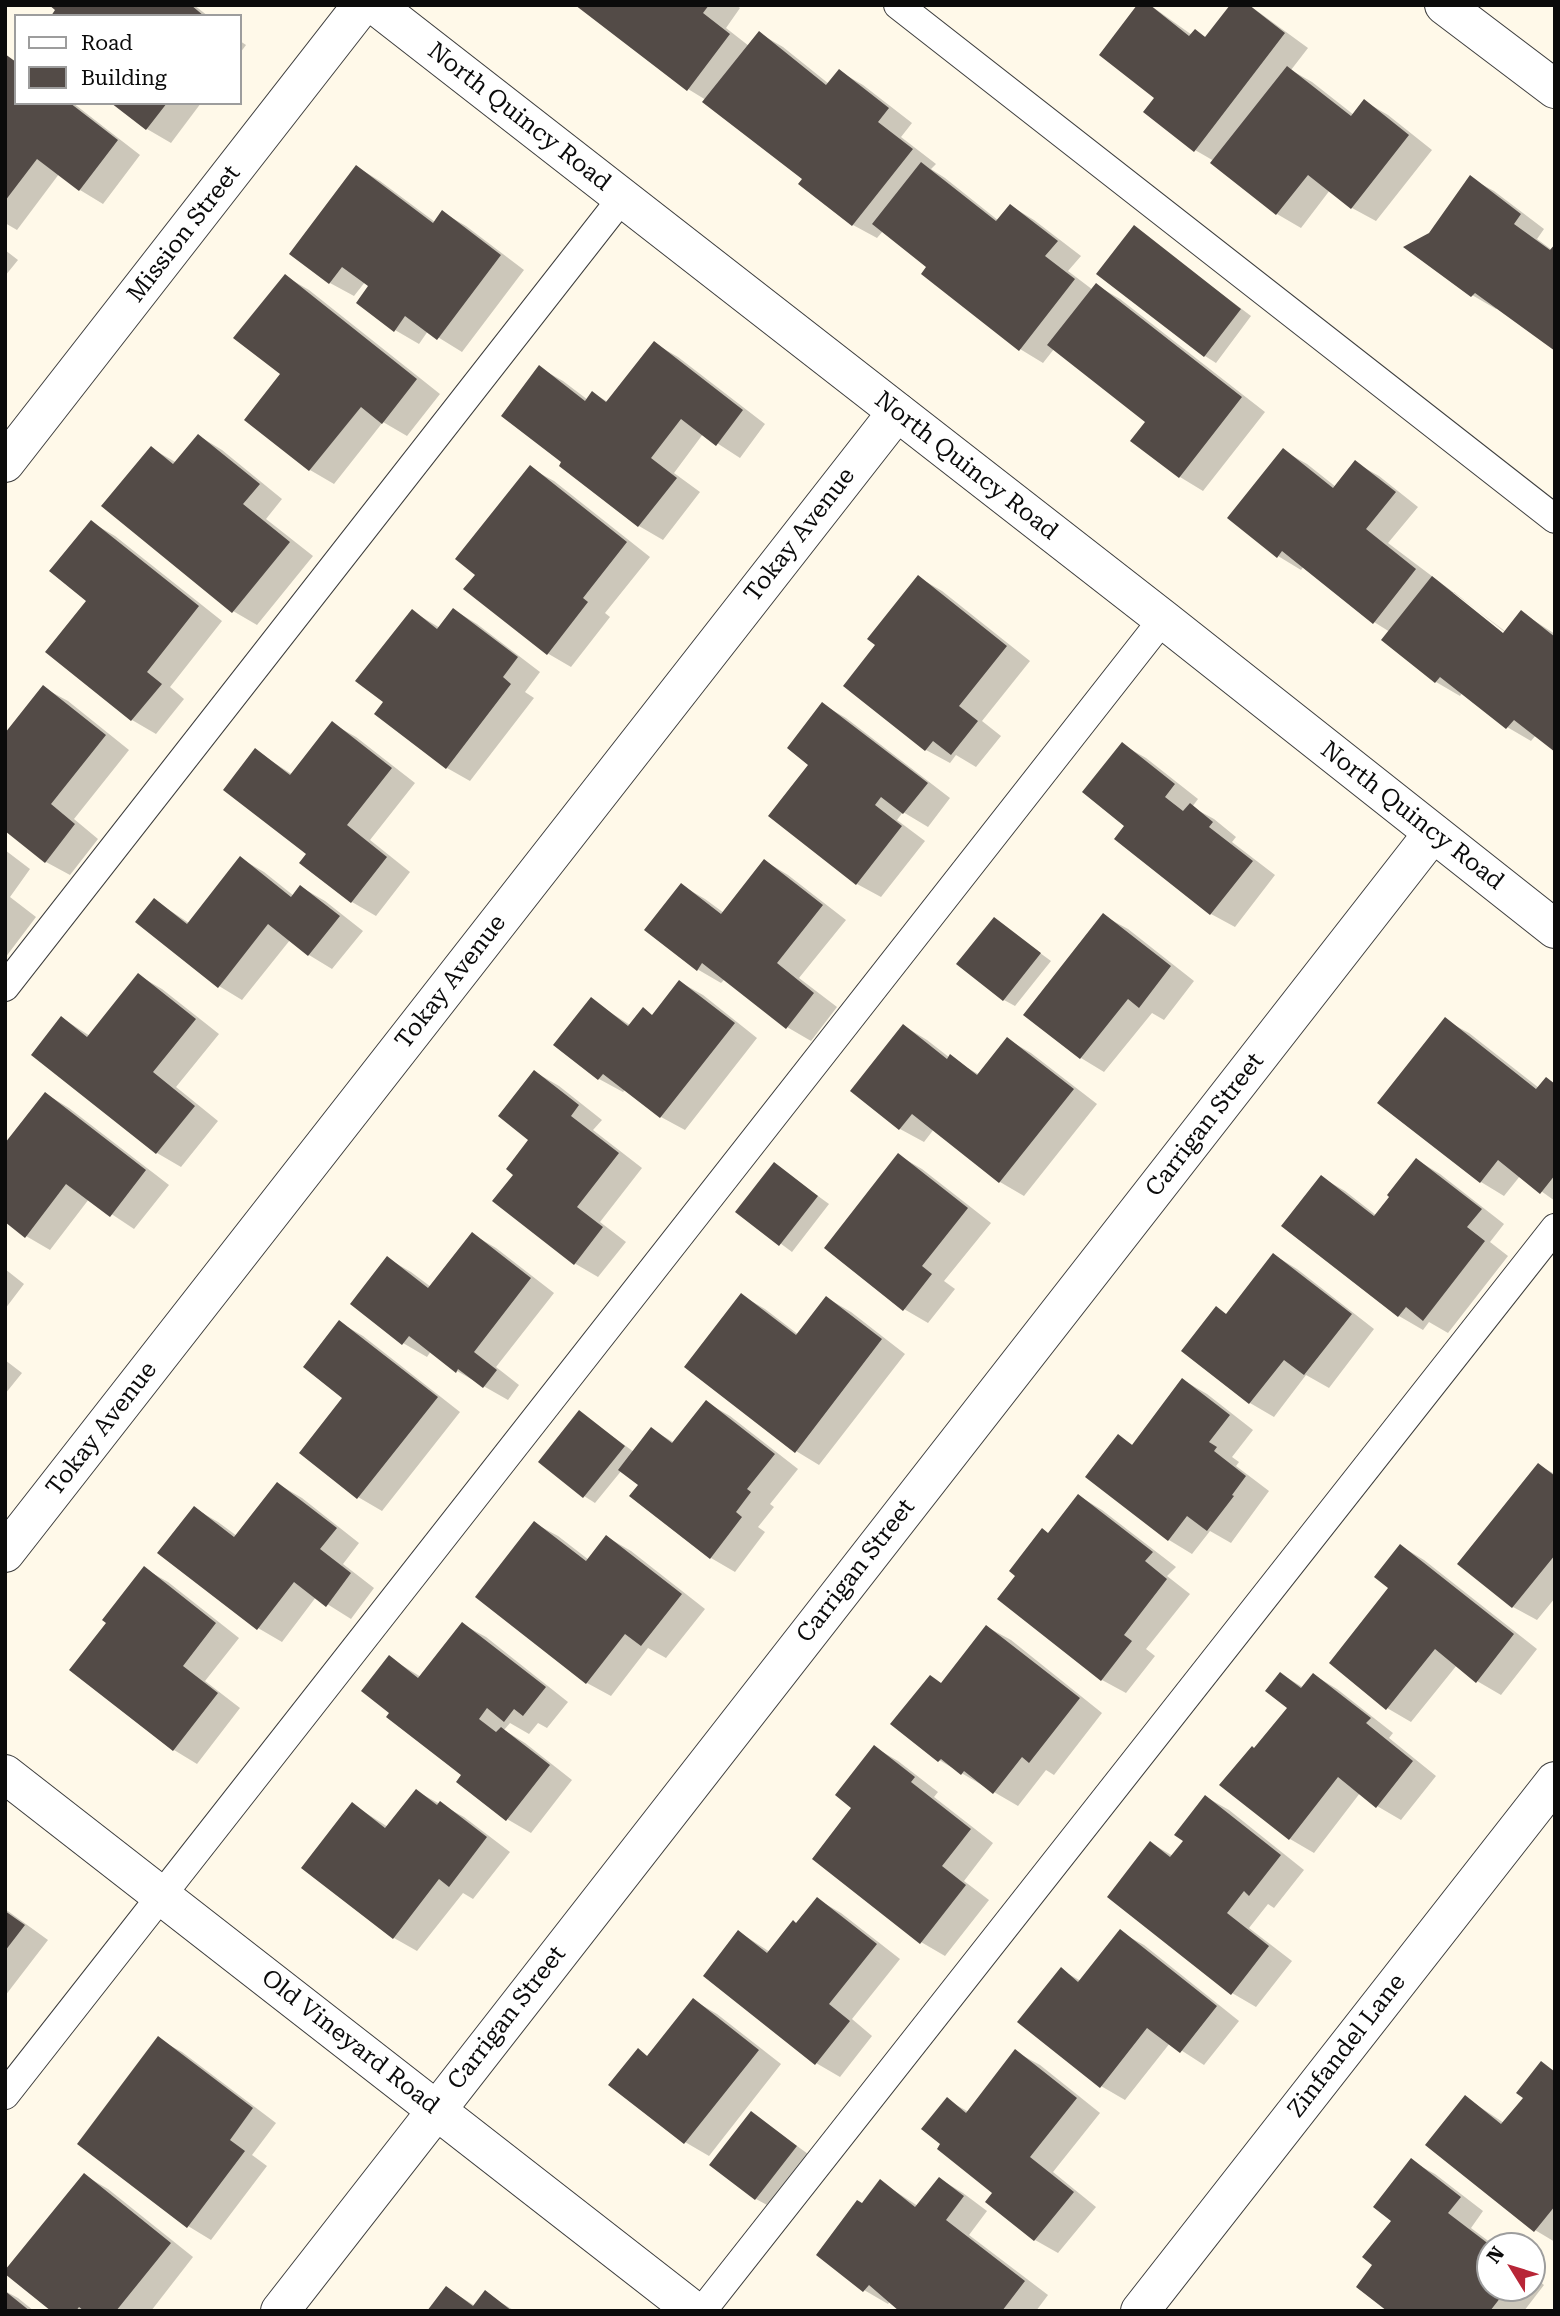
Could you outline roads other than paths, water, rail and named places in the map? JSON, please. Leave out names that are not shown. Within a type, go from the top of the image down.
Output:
[{"type":"street","name":"Mission Street","points":[[5,463],[362,5]]},
{"type":"street","name":"North Quincy Road","points":[[375,5],[1163,619],[1555,929]]},
{"type":"street","points":[[1444,5],[1555,89]]},
{"type":"street","name":"Tokay Avenue","points":[[5,1553],[897,412]]},
{"type":"street","name":"Carrigan Street","points":[[280,2311],[1433,833]]},
{"type":"street","name":"Old Vineyard Road","points":[[5,1774],[694,2311]]},
{"type":"street","name":"Zinfandel Lane","points":[[1140,2311],[1555,1781]]},
{"type":"lane","points":[[898,5],[1555,519]]},
{"type":"lane","points":[[5,987],[622,198]]},
{"type":"lane","points":[[5,2095],[1163,619]]},
{"type":"lane","points":[[702,2311],[1555,1228]]}]
